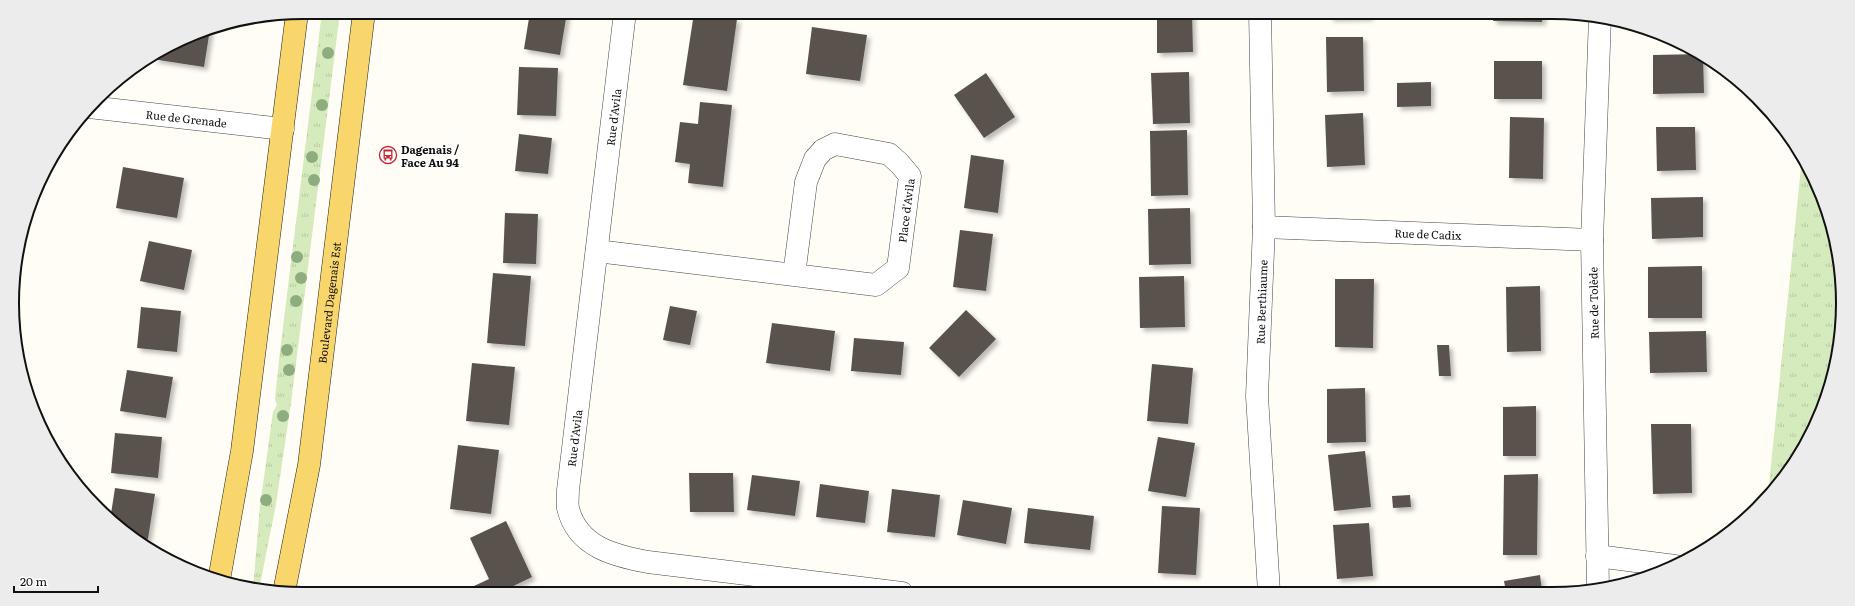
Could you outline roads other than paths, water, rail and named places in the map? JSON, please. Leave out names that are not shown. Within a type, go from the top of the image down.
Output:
[{"type":"main road","points":[[220,574],[242,450],[296,19]]},
{"type":"main road","name":"Boulevard Dagenais Est","points":[[285,586],[309,465],[363,19]]},
{"type":"street","name":"Rue d'Avila","points":[[624,19],[568,490],[568,508],[576,528],[595,547],[619,556],[648,562],[853,587]]},
{"type":"street","name":"Rue Berthiaume","points":[[1260,19],[1264,227],[1257,396],[1269,587]]},
{"type":"street","name":"Rue de Tolède","points":[[1598,584],[1592,240],[1600,23]]},
{"type":"street","name":"Rue de Grenade","points":[[96,109],[282,129]]},
{"type":"street","name":"Place d'Avila","points":[[597,251],[794,276],[876,286],[898,268],[910,176],[889,154],[835,144],[823,150],[814,159],[806,182],[794,276]]},
{"type":"street","name":"Rue de Cadix","points":[[1264,227],[1592,240]]},
{"type":"street","points":[[1597,556],[1662,564]]},
{"type":"place","name":"Dagenais / Face Au 94","points":[[388,155]]}]
